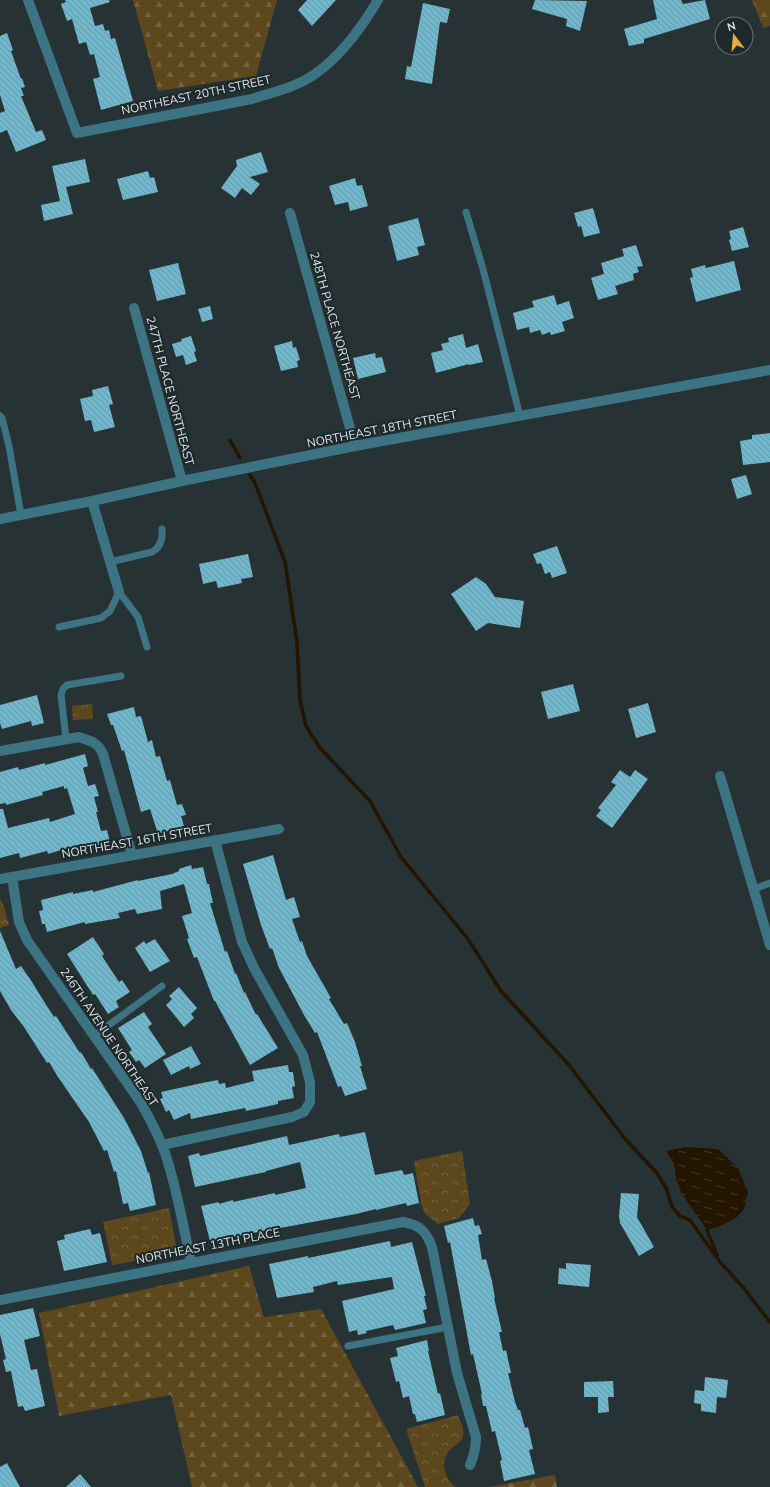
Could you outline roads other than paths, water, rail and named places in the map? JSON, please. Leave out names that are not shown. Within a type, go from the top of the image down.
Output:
[{"type":"street","name":"NORTHEAST 20TH STREET","points":[[28,0],[77,133],[252,99],[297,84],[314,75],[329,63],[348,44],[378,0]]},
{"type":"street","name":"248TH PLACE NORTHEAST","points":[[290,213],[355,446]]},
{"type":"street","name":"247TH PLACE NORTHEAST","points":[[134,308],[182,480]]},
{"type":"street","name":"NORTHEAST 18TH STREET","points":[[0,519],[92,501],[182,480],[355,446],[770,370]]},
{"type":"street","points":[[92,501],[119,592]]},
{"type":"street","points":[[0,751],[79,737],[93,742],[99,747],[102,754],[132,855]]},
{"type":"street","points":[[720,776],[770,945]]},
{"type":"street","name":"NORTHEAST 16TH STREET","points":[[0,879],[279,829]]},
{"type":"street","points":[[162,1145],[292,1117],[304,1112],[310,1102],[310,1082],[303,1056],[254,968],[242,942],[215,840]]},
{"type":"street","name":"246TH AVENUE NORTHEAST","points":[[12,877],[19,922],[27,940],[141,1103],[162,1145],[172,1173],[191,1262]]},
{"type":"street","name":"NORTHEAST 13TH PLACE","points":[[0,1300],[402,1222],[413,1224],[420,1228],[426,1234],[432,1247],[448,1328]]},
{"type":"street","points":[[448,1328],[457,1373],[476,1437],[474,1456],[470,1465]]},
{"type":"lane","points":[[466,212],[483,269],[496,326],[520,416]]},
{"type":"lane","points":[[0,416],[2,418],[22,515]]},
{"type":"lane","points":[[110,562],[152,552],[157,549],[161,543],[162,529]]},
{"type":"lane","points":[[59,627],[101,618],[110,612],[119,592],[138,617],[147,647]]},
{"type":"lane","points":[[66,739],[61,695],[62,689],[67,685],[121,676]]},
{"type":"lane","points":[[754,889],[770,883]]},
{"type":"lane","points":[[94,1036],[162,986]]},
{"type":"lane","points":[[348,1346],[448,1328]]},
{"type":"water","points":[[686,1147],[718,1149],[738,1168],[748,1192],[744,1209],[735,1219],[718,1227],[707,1230],[682,1194],[676,1179],[674,1164],[666,1151]]},
{"type":"waterway","points":[[230,440],[240,458]]},
{"type":"waterway","points":[[250,475],[255,483],[285,562],[297,642],[300,700],[306,726],[320,748],[370,801],[401,857],[468,939],[501,991],[569,1065],[626,1140],[657,1173],[667,1190],[672,1207],[680,1216],[690,1220],[720,1262]]},
{"type":"waterway","points":[[707,1230],[717,1255]]},
{"type":"waterway","points":[[719,1261],[742,1286],[770,1322]]}]
